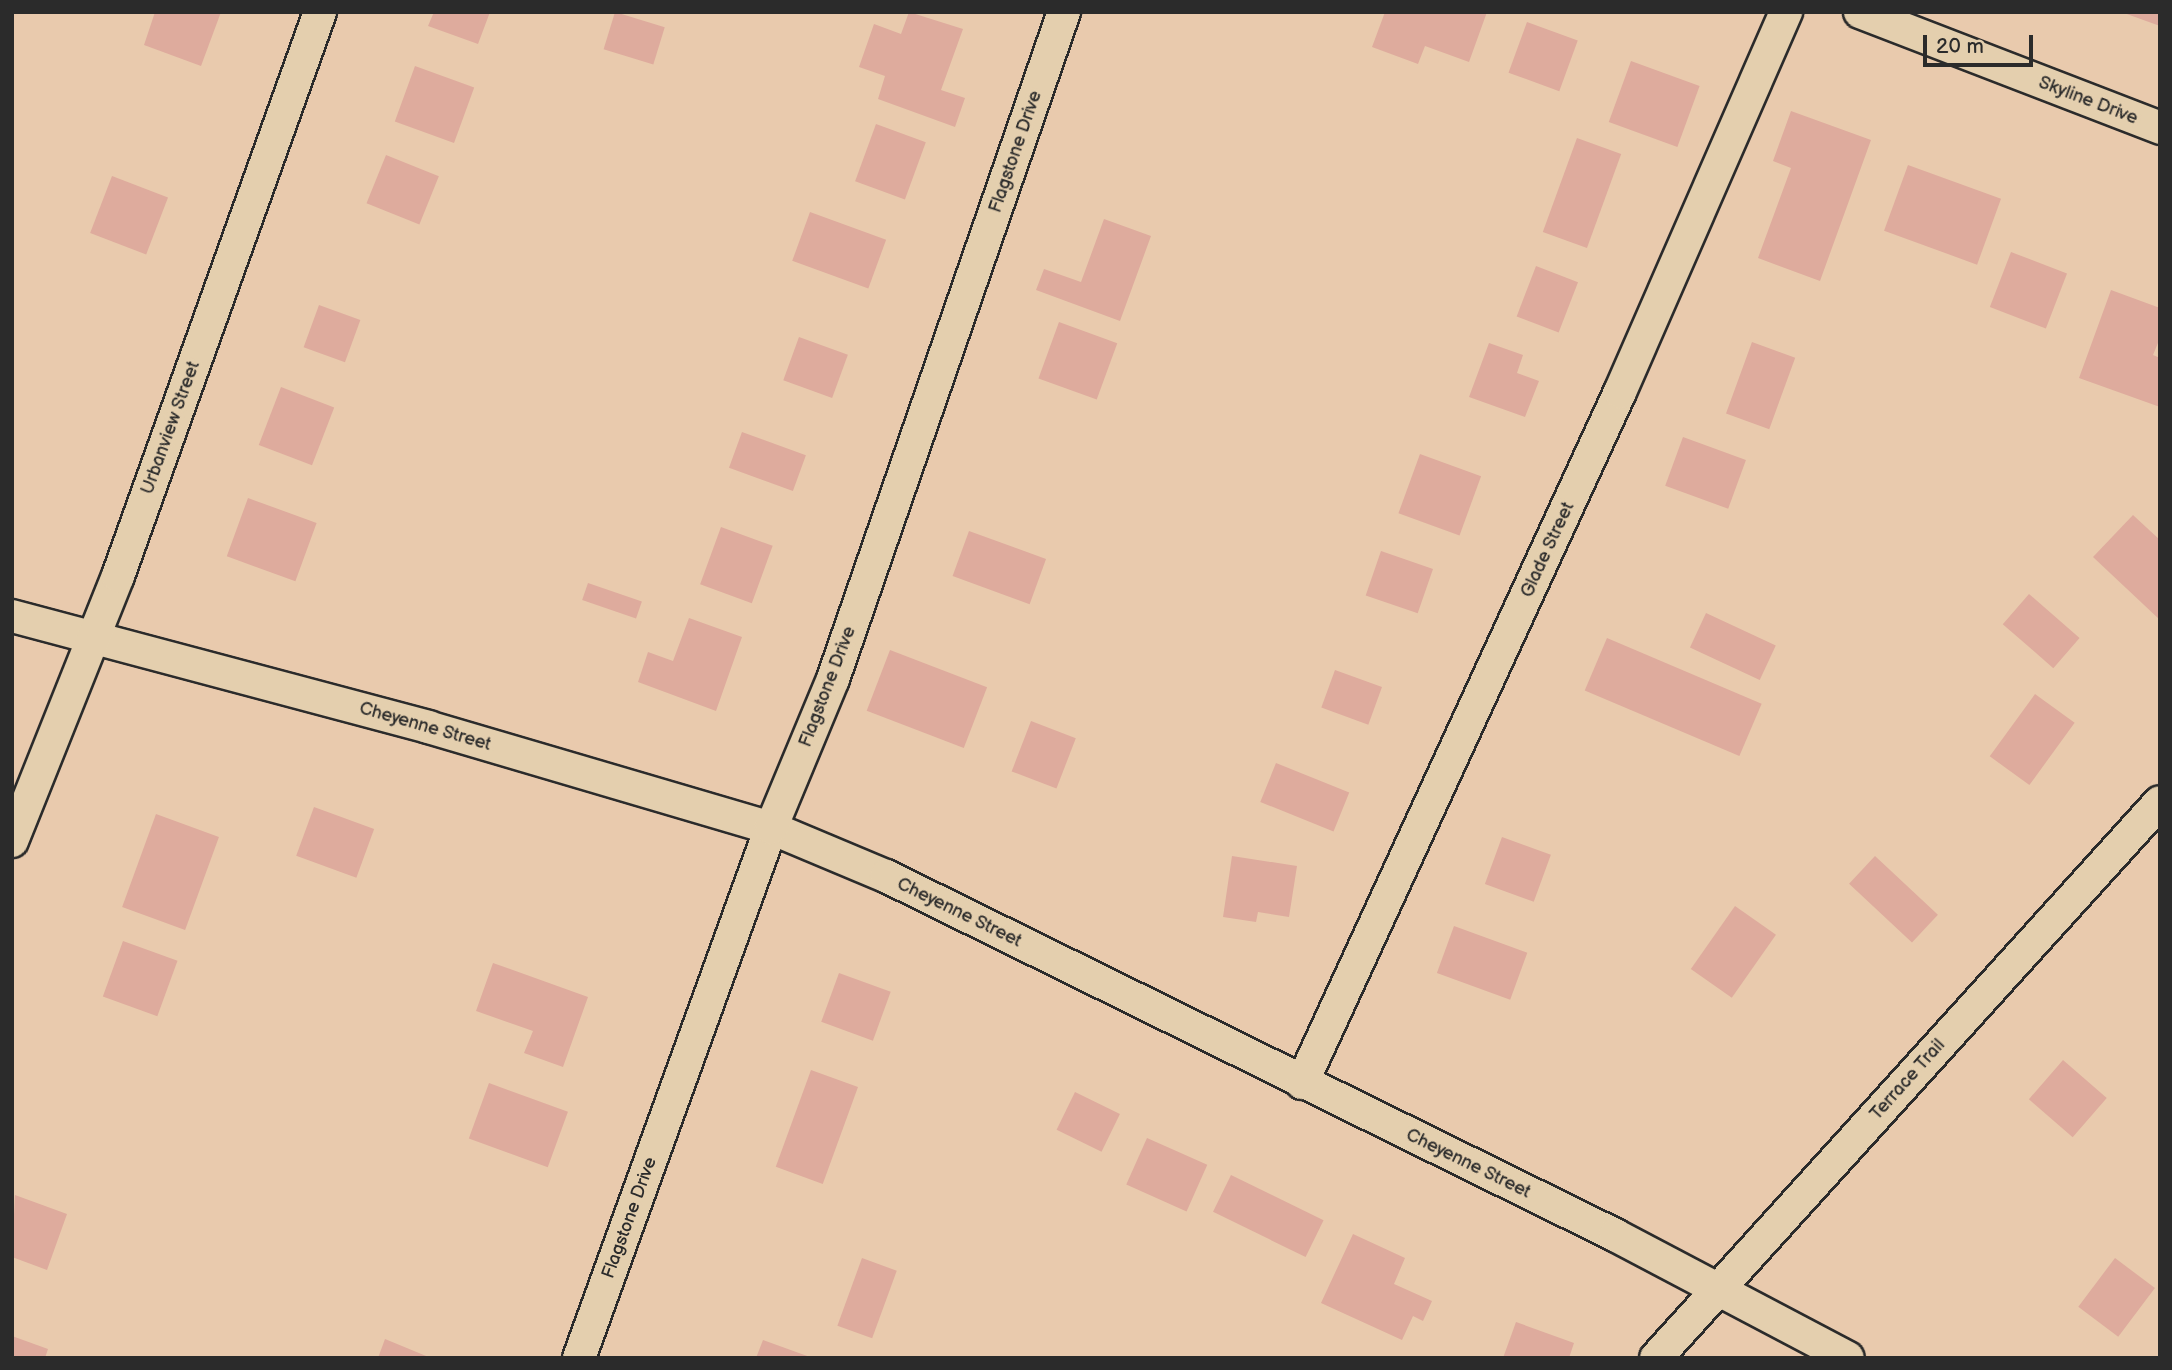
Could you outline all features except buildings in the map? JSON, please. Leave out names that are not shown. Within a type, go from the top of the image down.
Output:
[{"type":"street","name":"Urbanview Street","points":[[12,841],[93,638],[320,12]]},
{"type":"street","name":"Flagstone Drive","points":[[579,1358],[771,828],[833,679],[1064,12]]},
{"type":"street","name":"Glade Street","points":[[1302,1083],[1620,392],[1786,12]]},
{"type":"street","name":"Skyline Drive","points":[[1860,12],[1914,22],[2160,128]]},
{"type":"street","name":"Cheyenne Street","points":[[12,616],[428,727],[771,828],[886,876],[1718,1289],[1848,1358]]},
{"type":"street","name":"Terrace Trail","points":[[1656,1358],[2160,802]]}]
